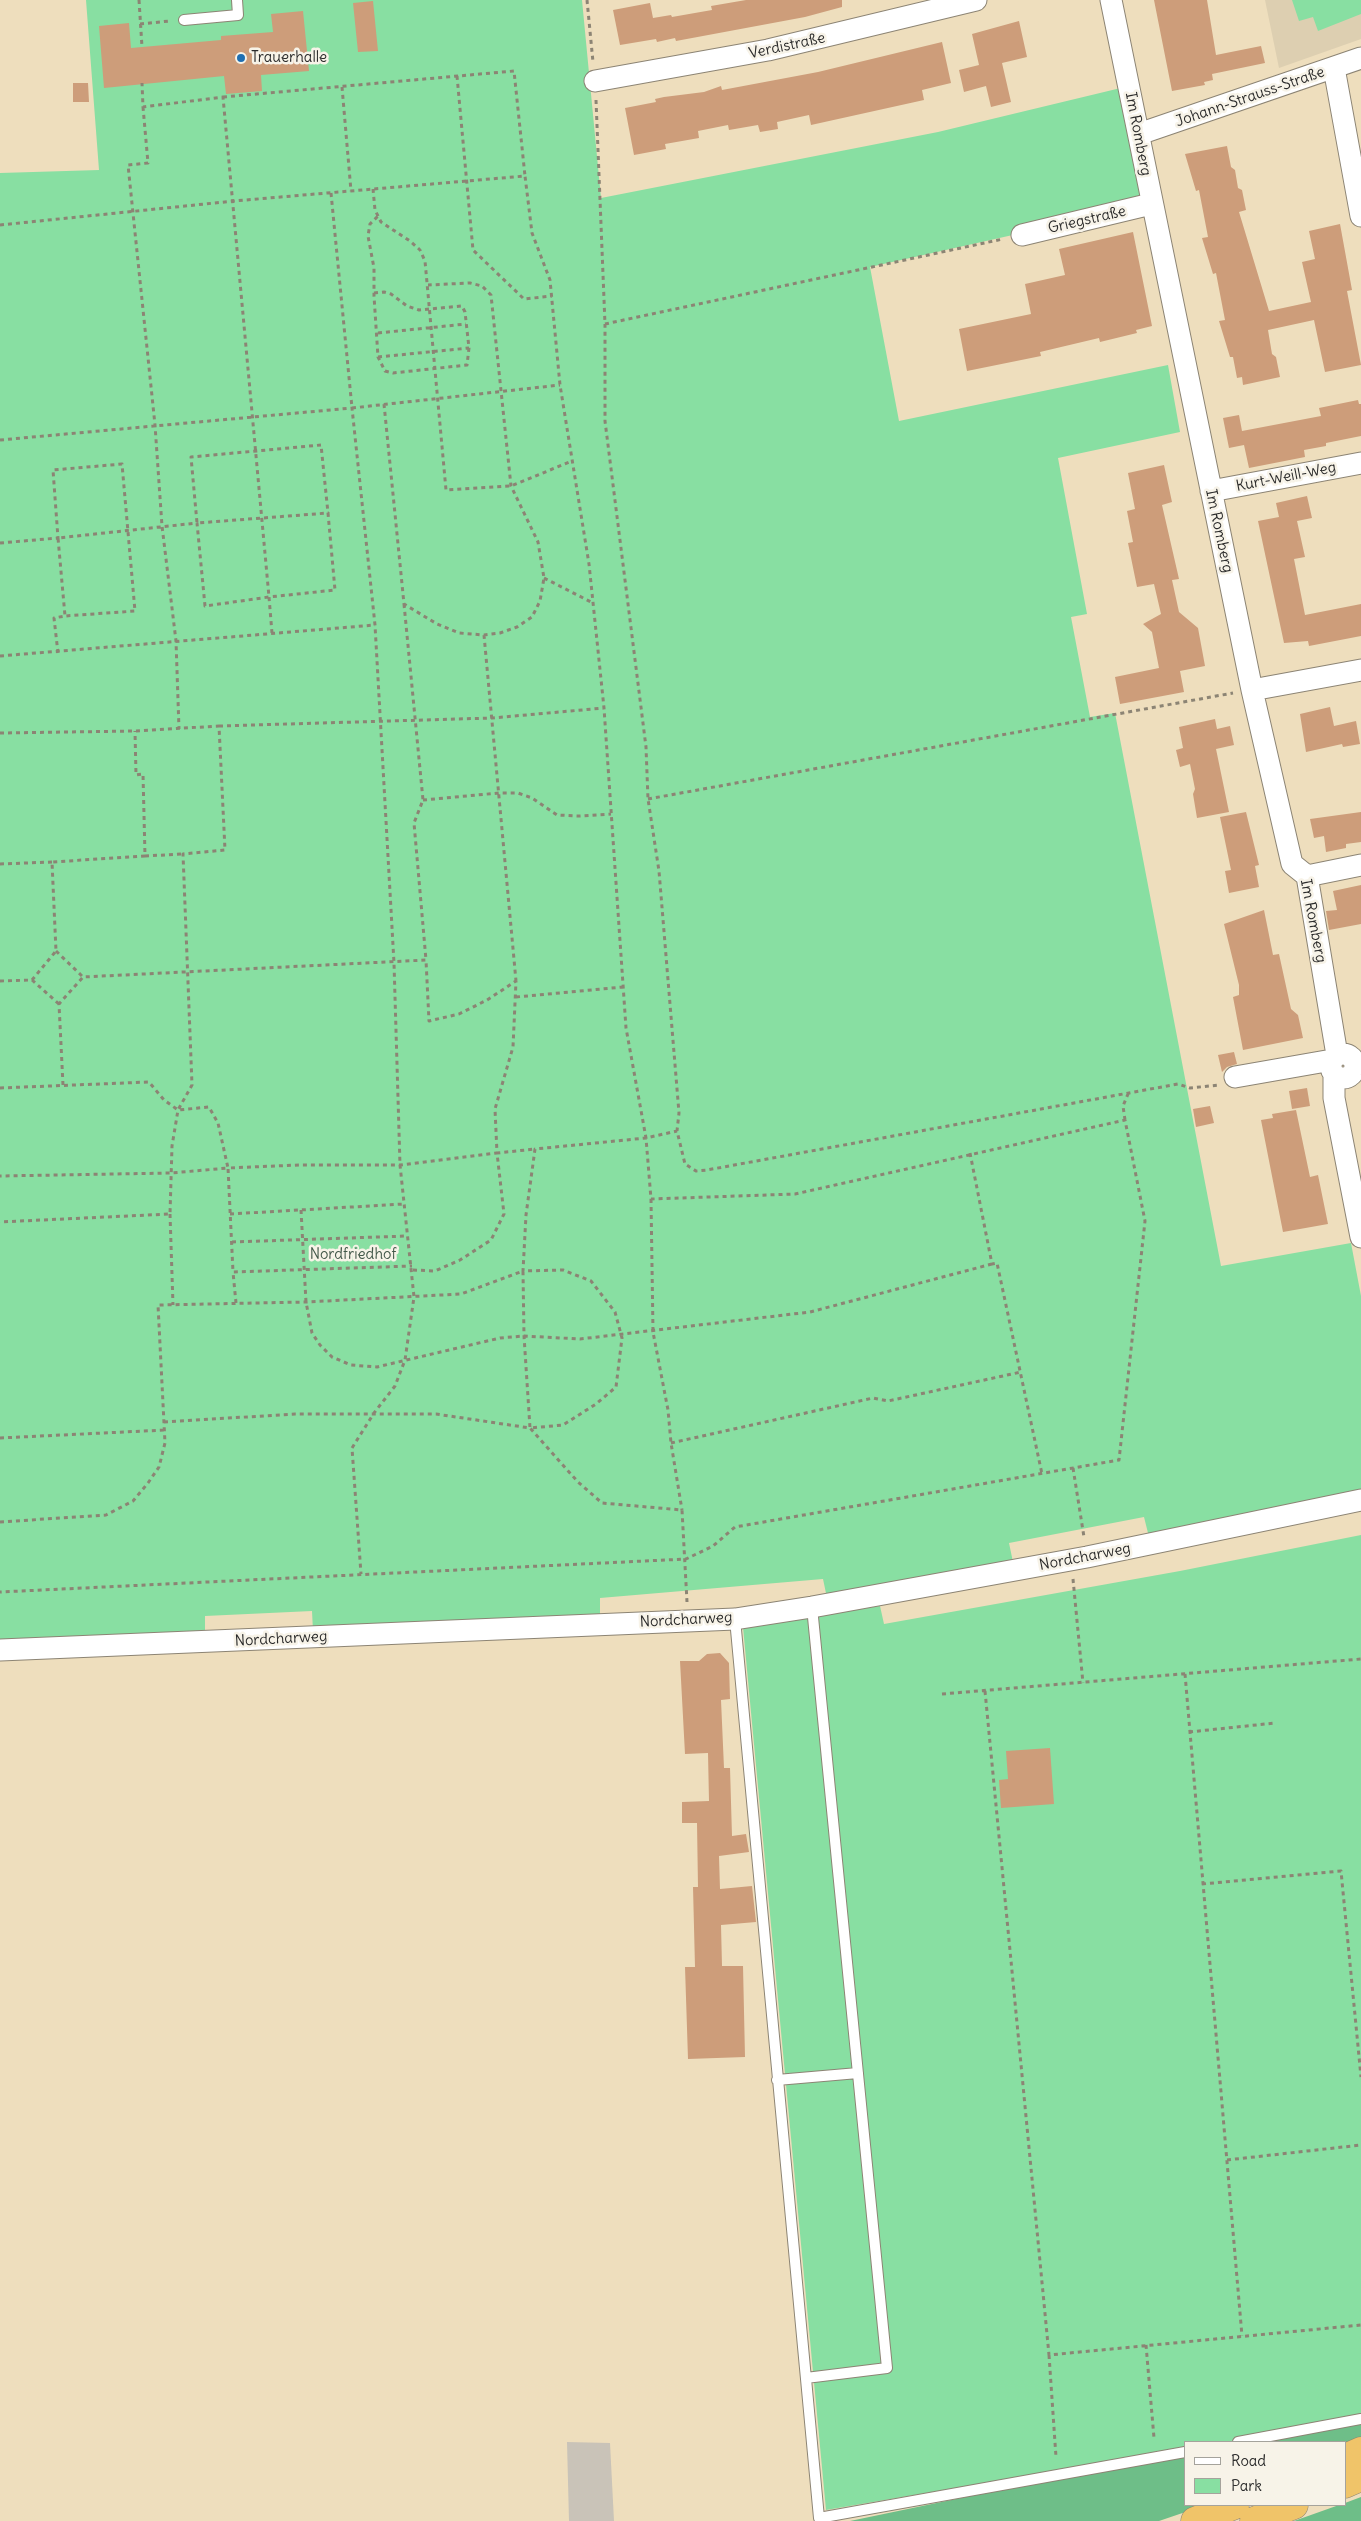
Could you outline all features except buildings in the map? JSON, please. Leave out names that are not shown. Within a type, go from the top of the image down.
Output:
[{"type":"highway","points":[[1346,2458],[1361,2451]]},
{"type":"highway","points":[[1346,2484],[1361,2477]]},
{"type":"highway","points":[[1195,2521],[1232,2506]]},
{"type":"highway","points":[[1254,2521],[1292,2506]]},
{"type":"street","name":"Verdistraße","points":[[595,81],[768,50],[976,0]]},
{"type":"street","name":"Im Romberg","points":[[1111,0],[1252,690],[1292,864],[1307,876],[1344,1064],[1334,1098],[1361,1237]]},
{"type":"street","name":"Johann-Strauss-Straße","points":[[1139,134],[1361,58]]},
{"type":"street","points":[[1334,68],[1361,216]]},
{"type":"street","name":"Griegstraße","points":[[1022,235],[1152,204]]},
{"type":"street","name":"Kurt-Weill-Weg","points":[[1211,491],[1361,463]]},
{"type":"street","points":[[1252,690],[1361,670]]},
{"type":"street","points":[[1307,876],[1361,865]]},
{"type":"street","points":[[1235,1077],[1344,1064]]},
{"type":"street","name":"Nordcharweg","points":[[0,1650],[734,1619],[812,1607],[1079,1558],[1361,1500]]},
{"type":"lane","points":[[184,20],[238,15],[237,0]]},
{"type":"lane","points":[[806,2378],[887,2368],[812,1607]]},
{"type":"lane","points":[[734,1619],[819,2518],[1184,2452]]},
{"type":"lane","points":[[777,2080],[858,2074]]},
{"type":"lane","points":[[1243,2441],[1361,2419]]},
{"type":"path","points":[[139,0],[142,47]]},
{"type":"path","points":[[588,0],[595,81],[604,324],[605,421],[646,747],[648,799],[659,871],[679,1113],[677,1131],[686,1164],[696,1171],[901,1136],[1178,1084],[1190,1088],[1216,1086],[1235,1077]]},
{"type":"path","points":[[140,24],[184,20]]},
{"type":"path","points":[[143,106],[514,71],[532,233],[550,280],[560,385],[593,604],[604,708],[626,1028],[646,1138],[651,1199],[653,1332],[668,1410],[671,1443],[682,1510],[686,1559],[687,1620]]},
{"type":"path","points":[[457,76],[473,250],[524,299],[552,296]]},
{"type":"path","points":[[142,83],[148,163],[128,165],[155,425],[162,526],[176,641],[179,729]]},
{"type":"path","points":[[342,87],[351,191]]},
{"type":"path","points":[[223,98],[234,201],[272,633]]},
{"type":"path","points":[[0,224],[234,201],[525,176]]},
{"type":"path","points":[[373,189],[378,216],[381,222],[410,241],[420,250],[426,261],[446,490],[511,486],[572,461]]},
{"type":"path","points":[[331,193],[375,625],[394,963],[400,1165],[414,1297],[405,1360],[396,1386],[374,1413],[352,1448],[361,1574]]},
{"type":"path","points":[[374,293],[384,292],[391,294],[407,306],[419,310],[462,306],[469,348],[467,365],[393,373],[385,371],[378,357],[374,293],[374,268],[368,236],[370,224],[378,216]]},
{"type":"path","points":[[604,324],[1022,235]]},
{"type":"path","points":[[404,604],[437,624],[459,633],[484,635],[500,633],[517,627],[532,617],[540,600],[544,578],[538,542],[511,486],[491,295],[482,286],[470,282],[428,284]]},
{"type":"path","points":[[378,333],[466,324]]},
{"type":"path","points":[[378,357],[469,348]]},
{"type":"path","points":[[0,440],[252,418],[560,385]]},
{"type":"path","points":[[384,404],[422,800],[414,823],[426,960],[429,1021],[459,1014],[487,1000],[516,981]]},
{"type":"path","points":[[321,445],[328,513],[335,590],[205,606],[191,457],[321,445]]},
{"type":"path","points":[[58,652],[54,618],[135,610],[122,464],[53,470],[65,616]]},
{"type":"path","points":[[0,543],[162,526],[328,513]]},
{"type":"path","points":[[544,578],[593,604]]},
{"type":"path","points":[[0,656],[375,625]]},
{"type":"path","points":[[233,1272],[412,1268],[435,1271],[460,1260],[491,1240],[504,1214],[494,1108],[513,1046],[516,981],[484,635]]},
{"type":"path","points":[[648,799],[1252,690]]},
{"type":"path","points":[[0,733],[134,731],[219,726],[492,718],[604,708]]},
{"type":"path","points":[[0,864],[225,850],[219,726]]},
{"type":"path","points":[[134,731],[136,775],[143,774],[145,856]]},
{"type":"path","points":[[422,800],[498,792],[518,793],[532,798],[557,814],[579,816],[611,814]]},
{"type":"path","points":[[173,1305],[170,1214],[172,1146],[178,1110],[192,1085],[183,854]]},
{"type":"path","points":[[32,980],[56,951],[52,862]]},
{"type":"path","points":[[56,951],[83,977],[426,960]]},
{"type":"path","points":[[63,1084],[59,1004],[83,977]]},
{"type":"path","points":[[0,981],[32,980],[59,1004]]},
{"type":"path","points":[[516,997],[623,987]]},
{"type":"path","points":[[0,1088],[149,1082],[164,1100],[178,1110],[209,1107],[218,1123],[228,1168],[236,1303]]},
{"type":"path","points":[[0,1592],[686,1559],[713,1546],[735,1527],[1119,1460],[1145,1221],[1125,1120],[1124,1106],[1128,1093]]},
{"type":"path","points":[[651,1199],[795,1194],[970,1153],[1125,1120]]},
{"type":"path","points":[[0,1176],[171,1173],[299,1165],[400,1165],[646,1138],[677,1131]]},
{"type":"path","points":[[535,1150],[526,1215],[523,1271],[524,1336],[530,1428],[578,1482],[602,1503],[682,1510]]},
{"type":"path","points":[[970,1153],[992,1264]]},
{"type":"path","points":[[230,1214],[404,1204]]},
{"type":"path","points":[[301,1210],[306,1270],[306,1302],[312,1332],[320,1345],[332,1357],[351,1365],[377,1366],[500,1338],[524,1336],[580,1339],[653,1332],[810,1312],[997,1263],[1042,1474]]},
{"type":"path","points":[[0,1222],[170,1214]]},
{"type":"path","points":[[232,1242],[407,1236]]},
{"type":"path","points":[[0,1522],[106,1515],[133,1501],[159,1467],[165,1444],[165,1430],[164,1422],[158,1305],[306,1302],[461,1294],[523,1271],[563,1270],[590,1281],[615,1312],[621,1334],[616,1387],[596,1404],[563,1425],[530,1428],[436,1414],[374,1413],[296,1414],[164,1422]]},
{"type":"path","points":[[671,1443],[873,1398],[888,1401],[1021,1372]]},
{"type":"path","points":[[0,1438],[165,1430]]},
{"type":"path","points":[[1073,1468],[1079,1558],[1083,1682]]},
{"type":"path","points":[[942,1694],[1361,1658]]},
{"type":"path","points":[[1185,1674],[1242,2336]]},
{"type":"path","points":[[985,1691],[1049,2355],[1056,2457]]},
{"type":"path","points":[[1189,1732],[1275,1723]]},
{"type":"path","points":[[1202,1884],[1341,1871],[1361,2077]]},
{"type":"path","points":[[1227,2160],[1361,2145]]},
{"type":"path","points":[[1049,2355],[1361,2325]]},
{"type":"path","points":[[1146,2345],[1154,2438]]},
{"type":"shaded area","points":[[1265,0],[1361,0],[1361,39],[1279,68]]},
{"type":"shaded area","points":[[567,2442],[610,2443],[614,2521],[569,2521]]},
{"type":"green space","name":"Nordfriedhof","points":[[86,0],[582,0],[601,198],[938,132],[1129,86],[1151,204],[870,267],[899,421],[1168,365],[1180,432],[1058,458],[1087,614],[1071,617],[1090,717],[1115,713],[1221,1266],[1351,1243],[1361,1296],[1361,1493],[1149,1537],[1144,1517],[1009,1543],[1013,1562],[827,1598],[823,1579],[600,1598],[600,1617],[313,1631],[312,1611],[205,1616],[205,1636],[0,1645],[0,173],[99,170]]},
{"type":"green space","points":[[1292,0],[1361,0],[1361,14],[1318,31],[1313,17],[1299,21]]},
{"type":"green space","points":[[1361,1535],[1361,2416],[1334,2424],[1231,2441],[1184,2441],[1184,2449],[826,2510],[743,1627],[880,1606],[884,1624],[1180,1571]]},
{"type":"green space","points":[[1361,2422],[1361,2444],[1346,2451],[1346,2441],[1260,2441]]},
{"type":"green space","points":[[1184,2455],[1184,2506],[1203,2506],[1159,2521],[850,2521],[1057,2478]]},
{"type":"green space","points":[[1361,2497],[1361,2521],[1294,2521],[1336,2506],[1346,2506],[1346,2503]]},
{"type":"place","name":"Trauerhalle","points":[[241,58]]}]
